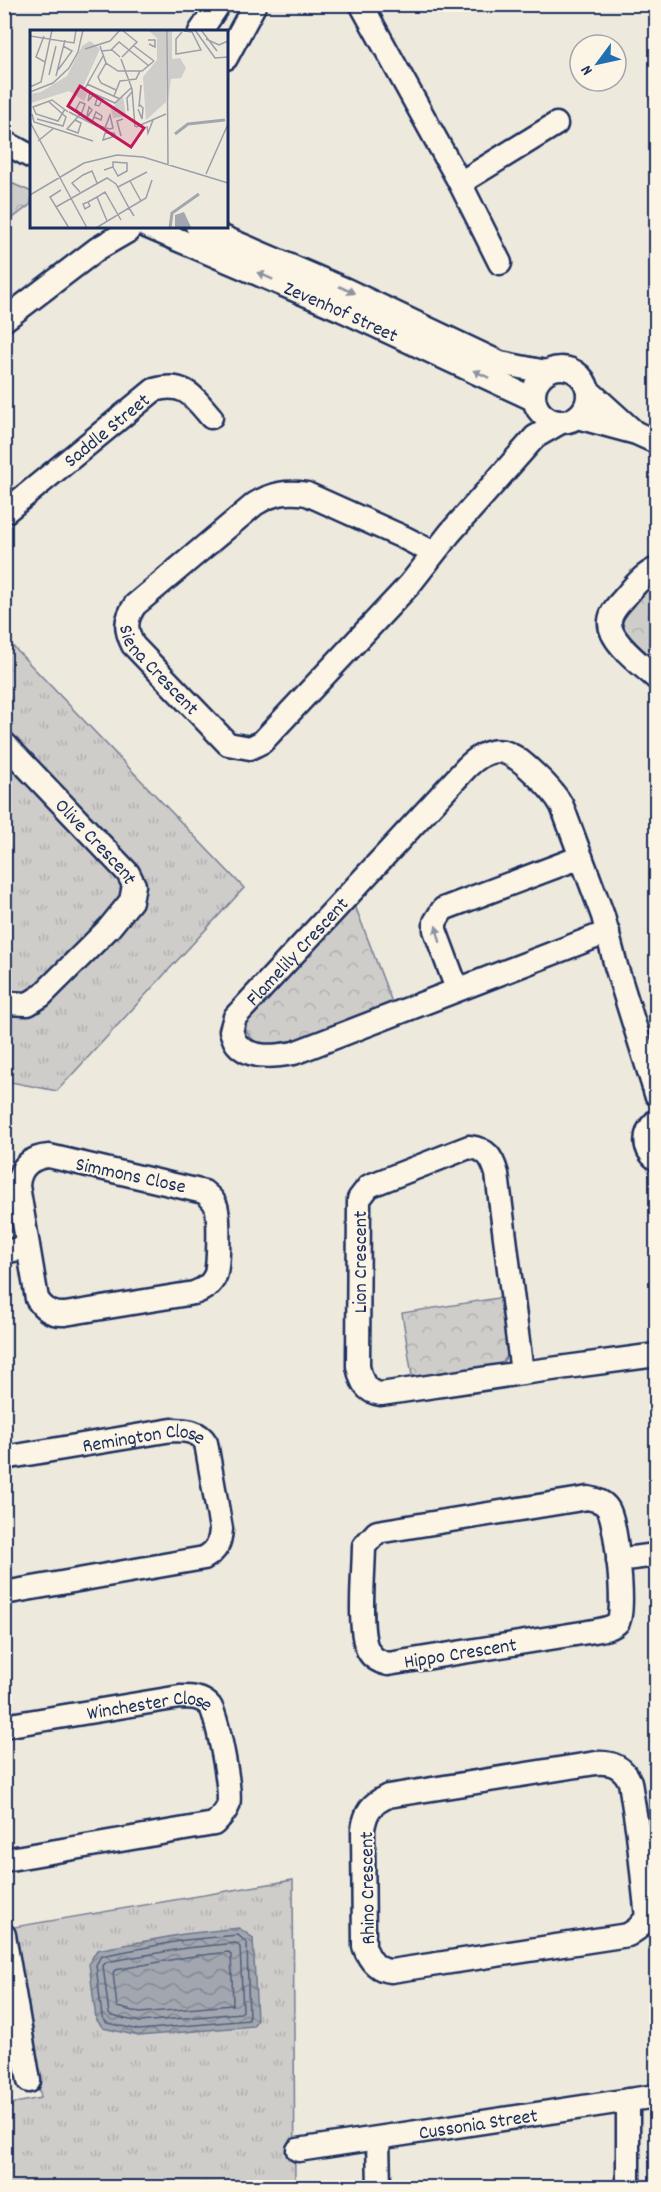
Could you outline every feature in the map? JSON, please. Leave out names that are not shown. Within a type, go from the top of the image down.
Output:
[{"type":"street","points":[[201,30],[219,4]]},
{"type":"street","points":[[228,54],[255,4]]},
{"type":"street","points":[[361,4],[460,183],[500,263]]},
{"type":"street","points":[[460,183],[556,124]]},
{"type":"street","points":[[4,142],[30,156]]},
{"type":"street","points":[[97,249],[104,228]]},
{"type":"street","points":[[4,320],[97,249],[133,228]]},
{"type":"street","name":"Zevenhof Street","points":[[133,228],[342,310],[536,405],[552,420],[569,420],[636,433],[657,442]]},
{"type":"street","name":"Zevenhof Street","points":[[205,229],[344,289],[500,363],[546,372],[563,368],[575,371],[585,380],[589,392],[636,433]]},
{"type":"street","points":[[535,438],[538,380],[546,372]]},
{"type":"street","name":"Saddle Street","points":[[4,513],[154,390],[171,387],[187,391],[211,417]]},
{"type":"street","points":[[569,420],[587,402],[589,392]]},
{"type":"street","name":"Siena Crescent","points":[[434,553],[307,494],[290,492],[269,495],[255,504],[135,605],[127,617],[126,631],[133,645],[228,744],[250,748],[262,742],[410,584],[434,553],[450,532],[535,438],[569,420]]},
{"type":"street","points":[[657,568],[638,582],[616,606],[610,621],[613,635],[618,642],[657,678]]},
{"type":"street","name":"Olive Crescent","points":[[4,743],[128,873],[134,885],[131,901],[116,919],[41,996],[28,1004],[4,1003]]},
{"type":"street","name":"Flamelily Crescent","points":[[501,751],[515,756],[546,784],[562,806],[608,932],[294,1053],[272,1056],[250,1053],[237,1044],[231,1031],[235,1017],[476,758],[501,751]]},
{"type":"street","points":[[458,989],[435,930],[435,922],[443,909],[581,857]]},
{"type":"street","points":[[608,932],[616,966],[656,1093],[655,1122],[647,1134],[646,1141],[650,1153],[657,1159]]},
{"type":"street","name":"Lion Crescent","points":[[522,1373],[496,1174],[493,1160],[488,1154],[483,1150],[469,1147],[364,1190],[359,1199],[358,1366],[360,1377],[368,1390],[381,1394],[657,1355]]},
{"type":"street","name":"Simmons Close","points":[[42,1156],[197,1189],[210,1197],[218,1211],[216,1274],[207,1287],[194,1293],[65,1314],[52,1313],[37,1299],[28,1247],[18,1179],[24,1167],[35,1158],[42,1156]]},
{"type":"street","points":[[4,1252],[28,1247]]},
{"type":"street","name":"Remington Close","points":[[4,1458],[172,1430],[189,1431],[202,1437],[206,1443],[221,1529],[220,1543],[216,1550],[204,1558],[4,1593]]},
{"type":"street","name":"Hippo Crescent","points":[[588,1498],[603,1503],[611,1515],[618,1560],[622,1611],[619,1621],[610,1628],[388,1664],[379,1662],[367,1650],[363,1631],[364,1546],[377,1532],[588,1498]]},
{"type":"street","points":[[618,1560],[657,1555]]},
{"type":"street","name":"Winchester Close","points":[[4,1726],[180,1697],[193,1697],[211,1707],[216,1720],[229,1805],[214,1824],[4,1860]]},
{"type":"street","name":"Rhino Crescent","points":[[606,1762],[618,1766],[627,1774],[647,1833],[646,1918],[642,1925],[633,1932],[391,1971],[377,1967],[364,1946],[363,1829],[365,1817],[372,1805],[388,1796],[606,1762]]},
{"type":"street","points":[[4,1935],[13,2040],[29,2081]]},
{"type":"street","name":"Cussonia Street","points":[[298,2150],[657,2096]]},
{"type":"street","points":[[628,2100],[628,2187]]},
{"type":"street","points":[[378,2139],[379,2187]]},
{"type":"green space","points":[[4,180],[30,191],[30,205],[5,224]]},
{"type":"green space","points":[[656,576],[656,665],[627,638],[620,624],[624,609]]},
{"type":"green space","points":[[4,637],[244,888],[57,1091],[5,1081]]},
{"type":"green space","points":[[354,903],[393,1005],[285,1045],[265,1045],[255,1042],[246,1031],[246,1020]]},
{"type":"green space","points":[[504,1297],[509,1353],[501,1365],[413,1382],[402,1313]]},
{"type":"green space","points":[[293,1880],[295,2187],[5,2188],[5,2105],[41,2098],[14,1927]]},
{"type":"water","points":[[239,1928],[253,1938],[257,2020],[253,2026],[139,2036],[103,2028],[96,2019],[89,1963],[97,1950],[184,1934]]}]
